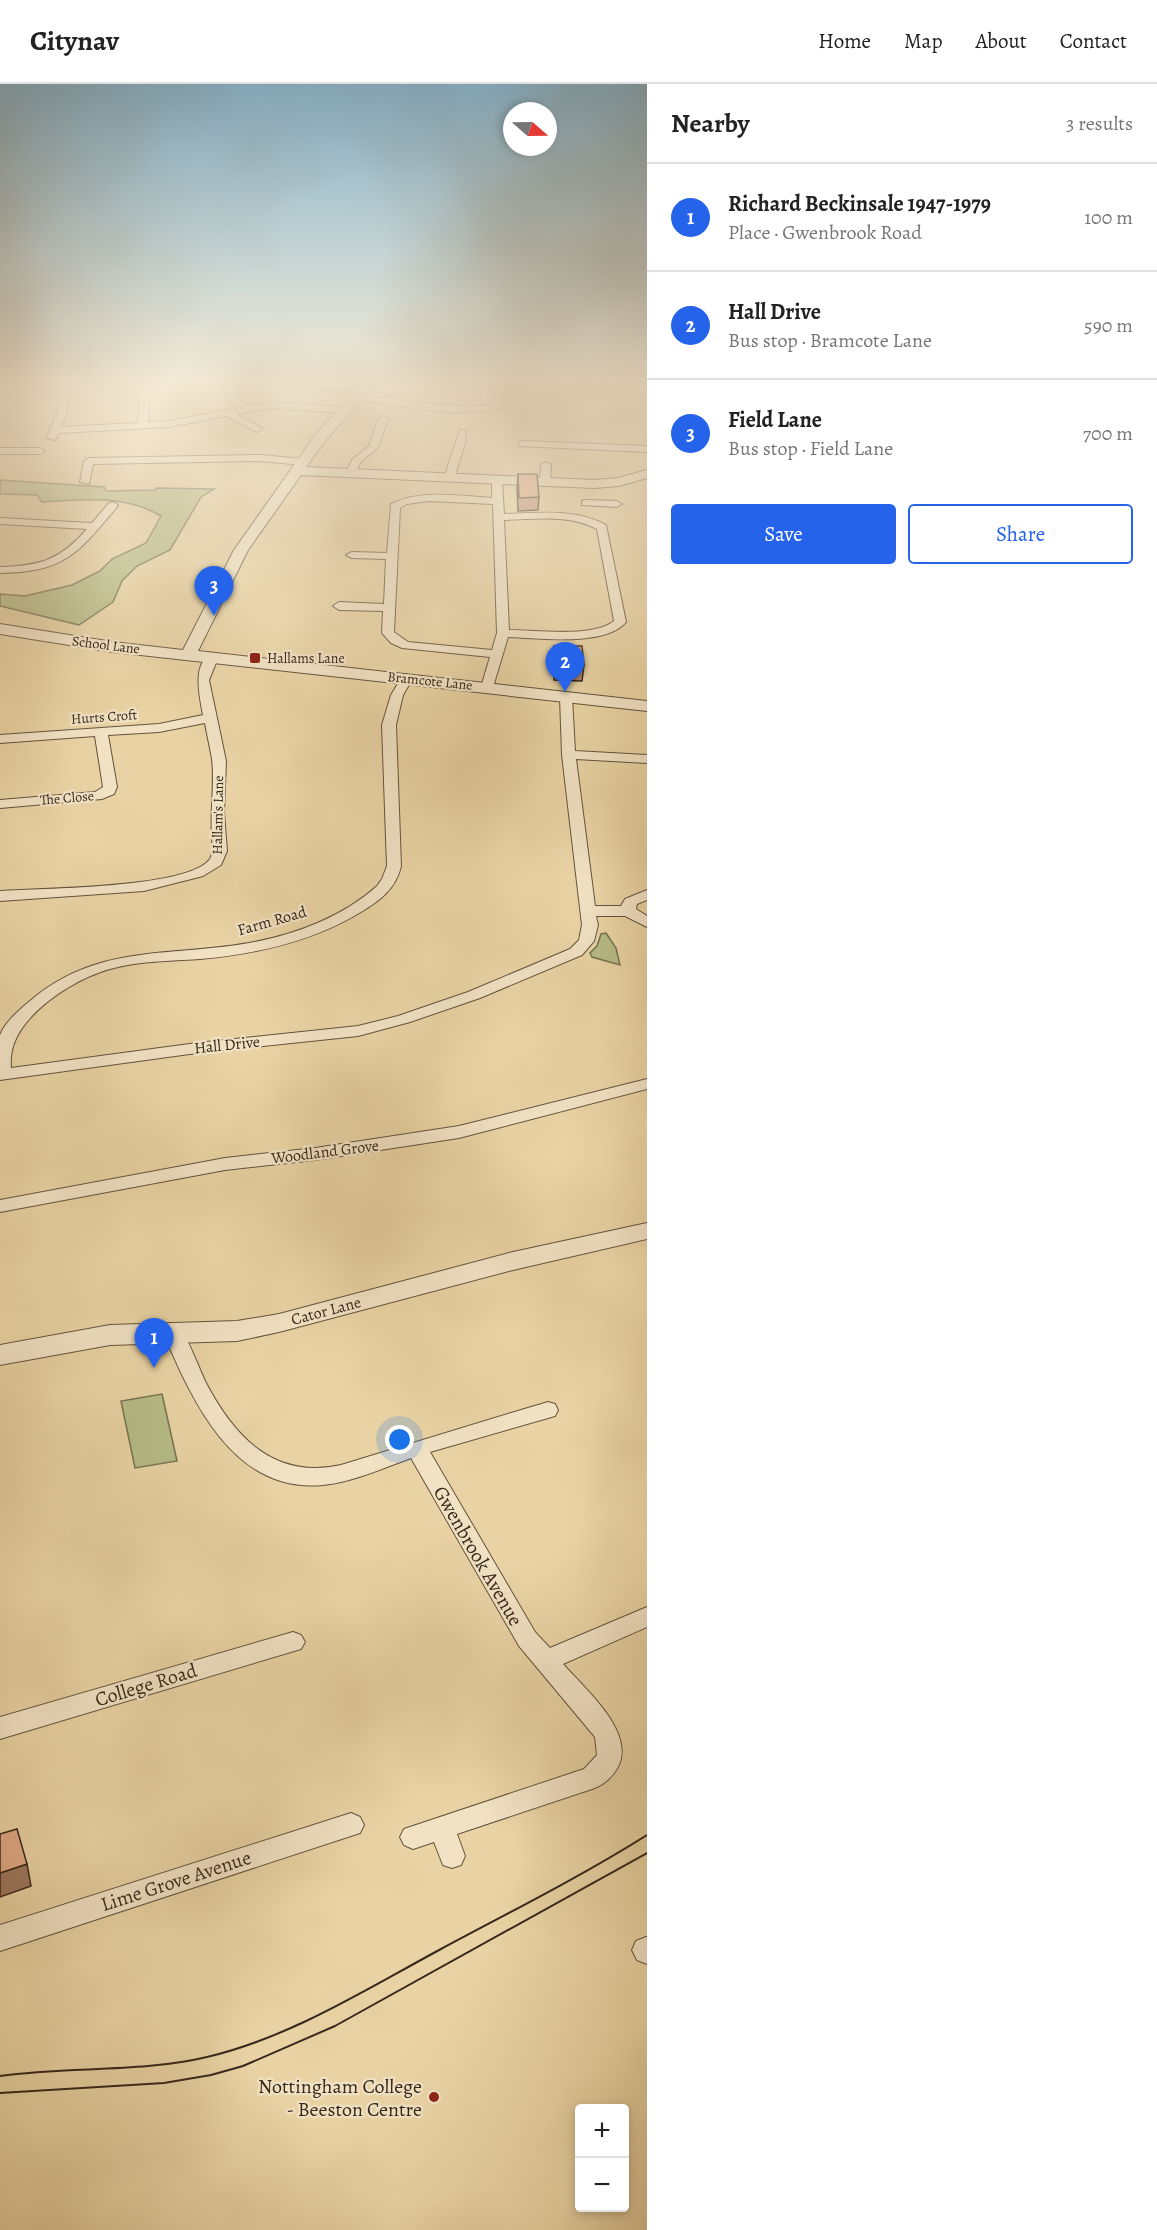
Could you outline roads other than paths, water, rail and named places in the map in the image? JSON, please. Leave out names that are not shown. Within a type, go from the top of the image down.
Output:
[{"type":"street","points":[[188,655],[241,550],[286,484]]},
{"type":"street","points":[[487,687],[503,633],[497,484]]},
{"type":"street","points":[[497,501],[425,499],[400,502],[393,510],[388,633],[401,643],[497,654]]},
{"type":"street","points":[[586,503],[617,504]]},
{"type":"street","points":[[596,522],[604,515],[603,504]]},
{"type":"street","points":[[0,570],[32,569],[59,562],[113,505]]},
{"type":"street","points":[[498,517],[574,518],[596,522],[604,530],[619,625],[599,633],[503,633]]},
{"type":"street","points":[[0,521],[94,526]]},
{"type":"street","points":[[352,555],[391,556]]},
{"type":"street","points":[[327,599],[339,606],[389,608]]},
{"type":"street","points":[[326,614],[339,606]]},
{"type":"street","name":"School Lane","points":[[0,629],[85,643],[212,658]]},
{"type":"street","name":"Bramcote Lane","points":[[212,658],[647,706]]},
{"type":"street","name":"Hallam's Lane","points":[[0,896],[161,884],[192,877],[216,862],[220,850],[217,813],[219,761],[203,680],[212,658]]},
{"type":"street","name":"Farm Road","points":[[1,1075],[3,1048],[26,1013],[52,991],[80,975],[108,965],[221,953],[279,941],[336,920],[364,904],[385,887],[390,882],[394,866],[389,725],[397,695],[407,678]]},
{"type":"street","name":"Hall Drive","points":[[1,1075],[197,1048],[336,1035],[384,1025],[474,995],[567,957],[586,941],[590,926],[569,755],[566,696]]},
{"type":"street","name":"Hurts Croft","points":[[0,739],[159,728],[209,718]]},
{"type":"street","name":"The Close","points":[[0,804],[97,796],[109,791],[101,732]]},
{"type":"street","points":[[569,755],[647,759]]},
{"type":"street","points":[[628,911],[630,902],[647,894]]},
{"type":"street","points":[[588,911],[628,911],[647,921]]},
{"type":"street","name":"Woodland Grove","points":[[0,1206],[225,1164],[315,1154],[452,1133],[647,1084]]},
{"type":"street","name":"Cator Lane","points":[[0,1355],[110,1335],[237,1331],[279,1323],[513,1261],[647,1231]]},
{"type":"street","points":[[173,1332],[189,1370],[219,1422],[246,1453],[265,1467],[296,1477],[321,1477],[548,1410]]},
{"type":"street","name":"Gwenbrook Avenue","points":[[413,1837],[592,1778],[607,1765],[611,1750],[606,1733],[527,1639],[416,1448]]},
{"type":"street","points":[[545,1661],[647,1617]]},
{"type":"street","name":"College Road","points":[[0,1728],[292,1642]]},
{"type":"street","name":"Lime Grove Avenue","points":[[0,1938],[351,1825]]},
{"type":"street","points":[[442,1828],[452,1856]]},
{"type":"tram line","points":[[0,2076],[182,2062],[238,2048],[268,2037],[356,1996],[571,1880],[647,1835]]},
{"type":"tram line","points":[[0,2093],[164,2083],[211,2075],[243,2066],[335,2026],[647,1853]]},
{"type":"place","name":"Field Lane","points":[[214,616]]},
{"type":"place","name":"Hallams Lane","points":[[255,658]]},
{"type":"place","name":"Hall Drive","points":[[565,692]]},
{"type":"place","name":"Richard Beckinsale 1947-1979","points":[[154,1368]]},
{"type":"place","name":"Nottingham College - Beeston Centre","points":[[434,2097]]}]
